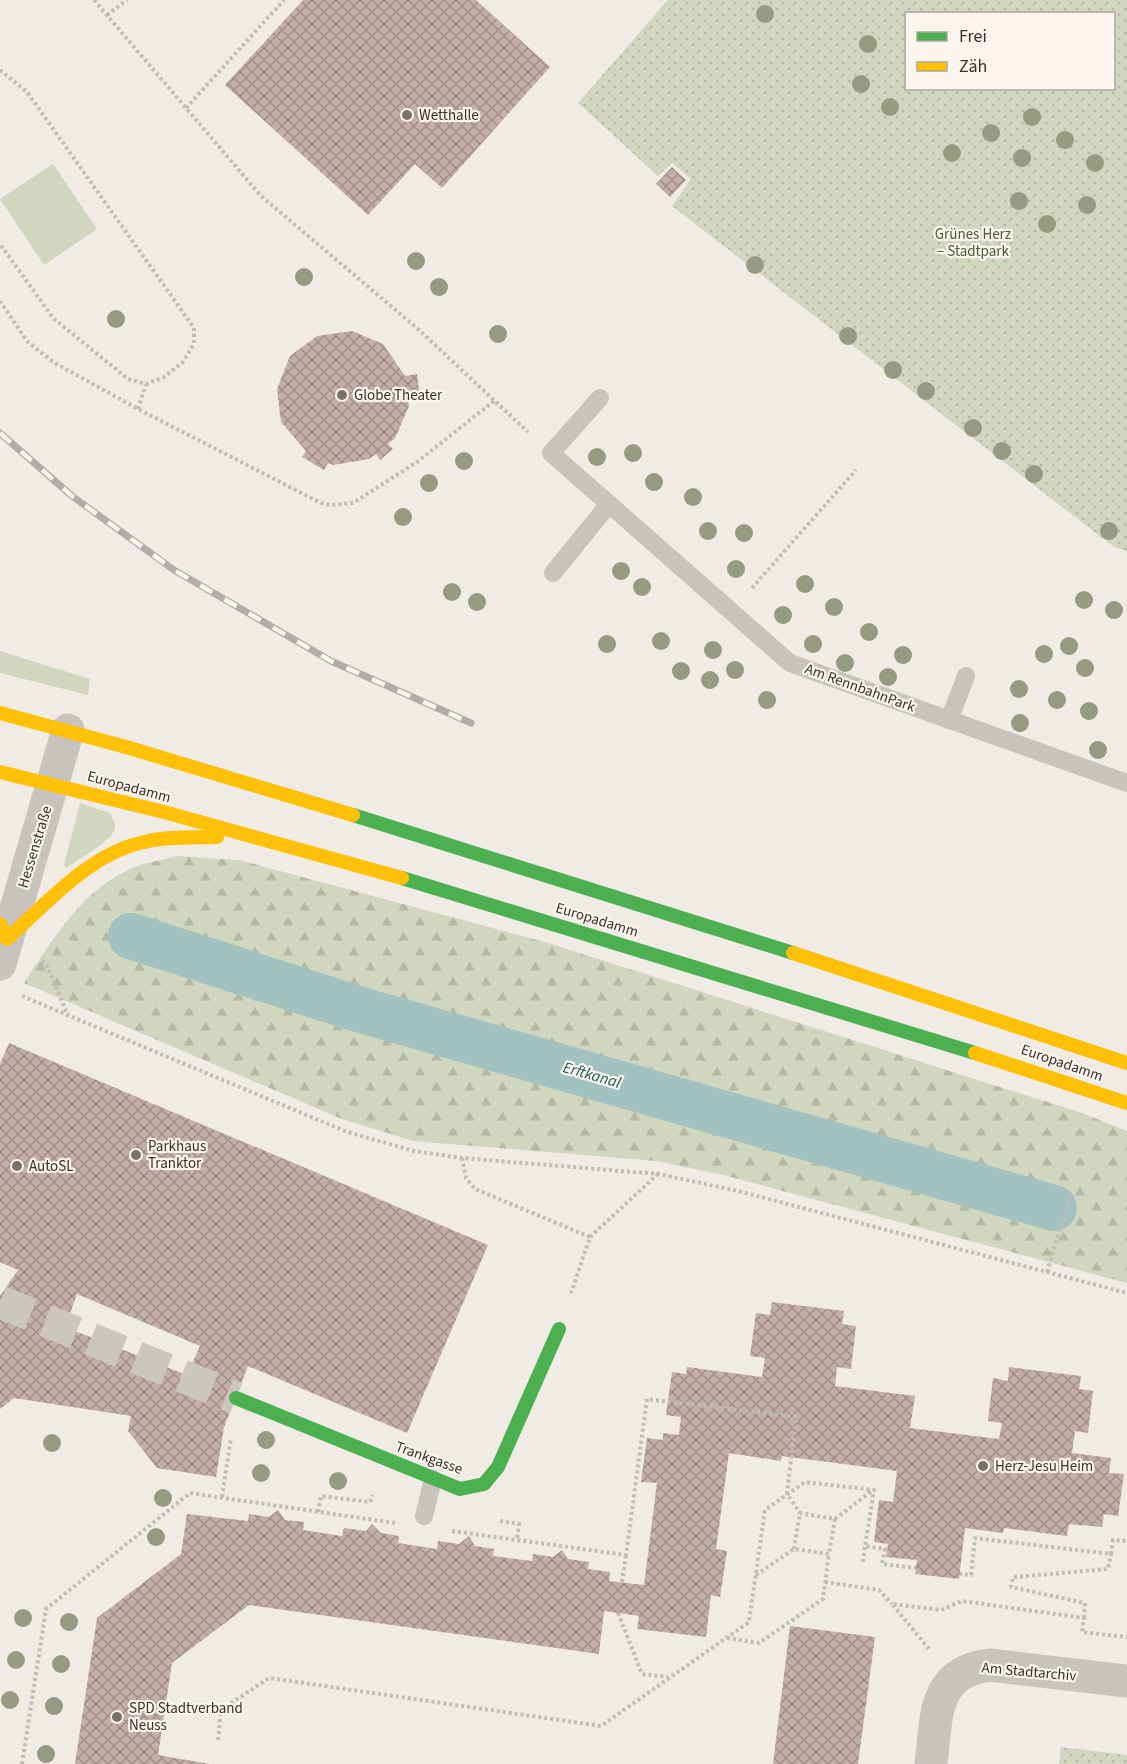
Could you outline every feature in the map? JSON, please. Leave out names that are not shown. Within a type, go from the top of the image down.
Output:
[{"type":"main road","name":"Europadamm","points":[[0,713],[68,730],[1012,1022],[1127,1063]]},
{"type":"main road","name":"Europadamm","points":[[0,772],[254,837],[505,909],[1002,1060],[1127,1103]]},
{"type":"main road","points":[[2,942],[82,874],[113,853],[142,842],[179,838],[254,837]]},
{"type":"main road","points":[[1002,1060],[1127,1113]]},
{"type":"main road","name":"Trankgasse","points":[[236,1398],[460,1489],[483,1484],[498,1467],[560,1329]]},
{"type":"street","name":"Hessenstraße","points":[[2,942],[68,730]]},
{"type":"street","name":"Am Stadtarchiv","points":[[953,1678],[971,1668],[990,1665],[1127,1681]]},
{"type":"street","points":[[931,1764],[942,1692],[953,1678]]},
{"type":"lane","points":[[551,453],[600,398]]},
{"type":"lane","name":"Am RennbahnPark","points":[[551,453],[790,663],[1127,783]]},
{"type":"lane","points":[[553,573],[609,504]]},
{"type":"lane","points":[[949,720],[966,676]]},
{"type":"lane","points":[[424,1516],[433,1479]]},
{"type":"path","points":[[94,0],[261,196],[418,329],[551,453]]},
{"type":"path","points":[[107,15],[127,0]]},
{"type":"path","points":[[186,108],[284,0]]},
{"type":"path","points":[[0,70],[27,92],[194,328],[194,344],[183,362],[164,377],[146,384],[128,379],[61,326],[0,244]]},
{"type":"path","points":[[0,301],[27,340],[38,351],[138,410],[307,497],[332,505],[353,503],[417,462],[494,401]]},
{"type":"path","points":[[138,410],[146,384]]},
{"type":"path","points":[[731,611],[856,470]]},
{"type":"path","points":[[19,994],[347,1132],[414,1151],[462,1158],[659,1174],[738,1191],[1127,1293]]},
{"type":"path","points":[[462,1158],[466,1178],[475,1189],[591,1237]]},
{"type":"path","points":[[560,1329],[591,1237],[659,1174]]},
{"type":"path","points":[[1047,1272],[1071,1193]]},
{"type":"path","points":[[668,1402],[796,1417],[787,1494],[800,1513],[794,1549]]},
{"type":"path","points":[[222,1497],[232,1427]]},
{"type":"path","points":[[218,1740],[220,1710],[269,1677],[601,1726],[749,1622],[765,1510],[805,1482],[873,1490]]},
{"type":"path","points":[[727,1638],[759,1642],[823,1599],[835,1519],[873,1490]]},
{"type":"path","points":[[863,1562],[873,1490]]},
{"type":"path","points":[[22,1764],[46,1609],[190,1493]]},
{"type":"path","points":[[318,1512],[321,1496],[370,1502]]},
{"type":"path","points":[[800,1513],[835,1519]]},
{"type":"path","points":[[517,1540],[519,1524]]},
{"type":"path","points":[[959,1574],[971,1575],[975,1538],[1111,1554]]},
{"type":"path","points":[[1127,1541],[1113,1540],[1108,1569],[1013,1578],[1011,1587],[1085,1603],[1082,1632],[1127,1637]]},
{"type":"path","points":[[865,1546],[885,1548],[882,1564],[916,1568]]},
{"type":"path","points":[[755,1576],[794,1549],[829,1554]]},
{"type":"path","points":[[622,1582],[626,1555]]},
{"type":"path","points":[[825,1582],[879,1590],[953,1678]]},
{"type":"path","points":[[892,1604],[942,1610],[962,1601],[1084,1618]]},
{"type":"path","points":[[618,1613],[642,1674],[670,1678]]},
{"type":"green space","name":"Grünes Herz – Stadtpark","points":[[668,0],[1127,0],[1127,551],[1114,547],[672,206],[691,179],[672,163],[658,176],[578,103]]},
{"type":"green space","points":[[53,164],[97,229],[44,265],[0,199]]},
{"type":"green space","points":[[0,651],[90,679],[88,695],[0,673]]},
{"type":"green space","points":[[80,803],[110,813],[115,828],[106,841],[66,868],[64,865]]},
{"type":"green space","points":[[176,856],[239,860],[548,943],[1082,1113],[1127,1131],[1127,1283],[723,1175],[656,1161],[413,1141],[342,1119],[24,983],[58,932],[85,901],[100,888],[116,876],[135,867]],"holes":[[[137,923],[365,998],[1060,1192],[1053,1221],[359,1025],[126,947]]]},
{"type":"green space","points":[[1061,1747],[1127,1755],[1127,1764],[1059,1764]]},
{"type":"building","name":"Wetthalle","points":[[303,0],[476,0],[550,67],[442,188],[415,164],[368,215],[225,85]]},
{"type":"building","points":[[672,167],[686,180],[670,197],[656,184]]},
{"type":"building","name":"Globe Theater","points":[[352,331],[383,344],[405,376],[417,374],[420,399],[408,401],[409,406],[395,438],[388,444],[393,449],[380,460],[376,454],[369,459],[333,465],[328,463],[324,470],[302,457],[306,451],[281,422],[277,389],[290,356],[317,336]]},
{"type":"building","name":"Parkhaus Tranktor","points":[[9,1043],[488,1245],[407,1433],[248,1366],[224,1427],[216,1477],[157,1468],[128,1431],[131,1416],[14,1398],[0,1409],[0,1296],[18,1270],[0,1262],[0,1064]],"holes":[[[77,1294],[200,1346],[187,1375],[65,1327]]]},
{"type":"building","points":[[772,1302],[844,1311],[842,1324],[856,1326],[851,1369],[837,1367],[835,1386],[915,1396],[910,1428],[999,1439],[1002,1423],[988,1421],[993,1378],[1008,1381],[1009,1367],[1081,1376],[1079,1389],[1093,1391],[1088,1433],[1075,1431],[1072,1453],[1111,1458],[1109,1473],[1124,1474],[1118,1516],[1104,1514],[1102,1527],[1069,1524],[1067,1536],[1004,1528],[1003,1533],[965,1528],[959,1579],[915,1574],[917,1560],[886,1557],[888,1544],[874,1542],[879,1500],[893,1502],[897,1471],[782,1456],[781,1461],[729,1453],[716,1549],[727,1551],[720,1597],[711,1595],[706,1637],[637,1629],[639,1616],[604,1611],[599,1654],[249,1605],[172,1663],[158,1755],[210,1764],[75,1764],[97,1618],[181,1554],[187,1514],[248,1521],[249,1514],[269,1517],[278,1510],[285,1520],[304,1522],[303,1530],[342,1536],[344,1528],[366,1531],[372,1524],[381,1533],[399,1536],[398,1543],[437,1549],[438,1541],[459,1544],[469,1536],[475,1546],[494,1549],[493,1556],[532,1561],[533,1554],[553,1557],[562,1550],[568,1559],[589,1562],[588,1569],[610,1572],[609,1581],[644,1585],[657,1483],[641,1482],[647,1438],[663,1440],[663,1433],[679,1435],[681,1417],[666,1415],[672,1372],[686,1374],[687,1367],[762,1377],[765,1358],[750,1356],[756,1313],[770,1315]]},
{"type":"building","points":[[790,1626],[875,1637],[858,1764],[773,1764]]},
{"type":"waterway","name":"Erftkanal","points":[[131,936],[361,1010],[1054,1208]]},
{"type":"tunnel","points":[[0,1302],[236,1398]]},
{"type":"railway","points":[[0,433],[72,496],[174,570],[331,661],[471,723]]},
{"type":"traffic: fast","points":[[353,815],[793,953]]},
{"type":"traffic: fast","points":[[402,878],[975,1053]]},
{"type":"traffic: fast","points":[[236,1398],[460,1489],[484,1484],[498,1467],[559,1329]]},
{"type":"traffic: slow","points":[[0,713],[126,747],[353,815]]},
{"type":"traffic: slow","points":[[0,772],[164,812],[402,878]]},
{"type":"traffic: slow","points":[[0,924],[7,939],[87,868],[124,848],[162,839],[217,837]]},
{"type":"traffic: slow","points":[[793,953],[1127,1063]]},
{"type":"traffic: slow","points":[[975,1053],[1127,1103]]},
{"type":"place","name":"Wetthalle","points":[[407,115]]},
{"type":"place","name":"Globe Theater","points":[[342,395]]},
{"type":"place","name":"Parkhaus Tranktor","points":[[136,1155]]},
{"type":"place","name":"AutoSL","points":[[17,1166]]},
{"type":"place","name":"Herz-Jesu Heim","points":[[983,1466]]},
{"type":"place","name":"SPD Stadtverband Neuss","points":[[117,1717]]}]
